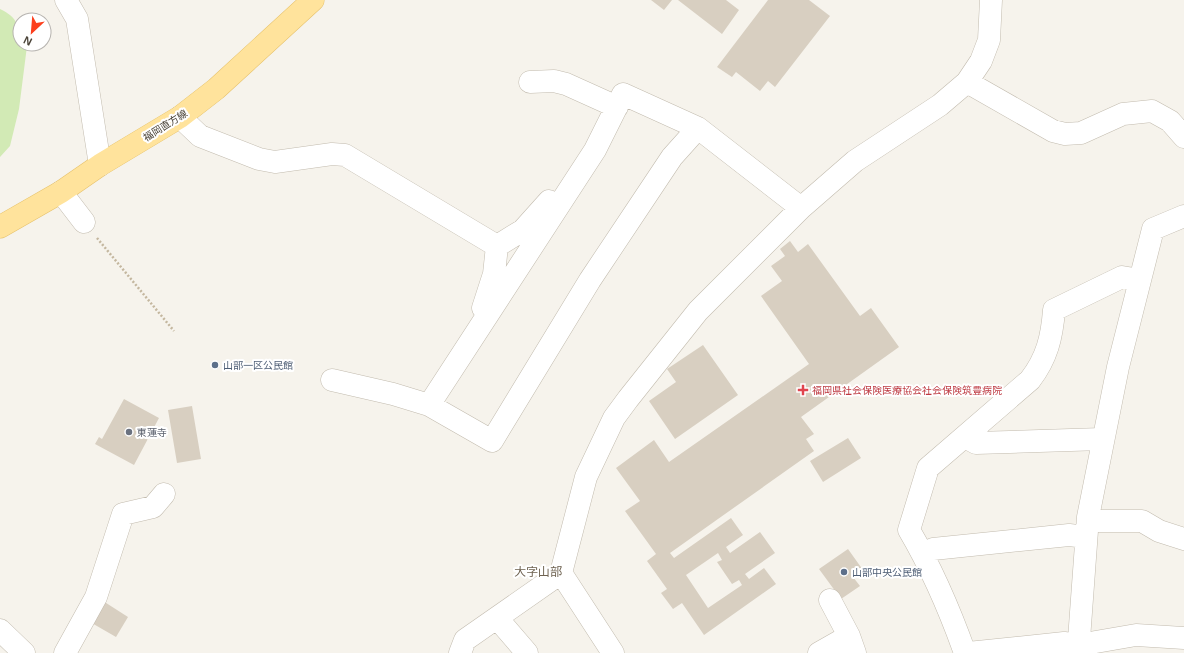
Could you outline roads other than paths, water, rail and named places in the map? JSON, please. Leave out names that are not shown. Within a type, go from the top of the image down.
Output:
[{"type":"main road","name":"福岡直方線","points":[[0,227],[61,192],[100,164],[180,117],[216,89],[313,0]]},
{"type":"street","points":[[66,0],[77,19],[100,164]]},
{"type":"street","points":[[460,653],[465,640],[561,573],[586,477],[614,418],[698,311],[801,208],[855,161],[940,105],[967,82],[981,61],[989,40],[991,0]]},
{"type":"street","points":[[530,82],[560,82],[617,107]]},
{"type":"street","points":[[967,82],[1053,131],[1065,134],[1081,133],[1123,114],[1152,111],[1170,121],[1184,137]]},
{"type":"street","points":[[429,405],[595,150],[623,94],[698,128],[801,208]]},
{"type":"street","points":[[180,117],[200,136],[259,159],[275,162],[332,154],[345,155],[498,246]]},
{"type":"street","points":[[332,380],[393,394],[429,405],[492,441],[590,280],[672,157],[698,128]]},
{"type":"street","points":[[466,348],[484,306],[494,274],[498,246],[523,230],[554,195],[570,188]]},
{"type":"street","points":[[61,192],[84,222]]},
{"type":"street","points":[[1078,649],[1087,529],[1102,439],[1140,280],[1142,266],[1153,230],[1184,216]]},
{"type":"street","points":[[965,653],[957,630],[923,554],[909,530],[928,468],[1030,380],[1041,366],[1051,341],[1054,310],[1122,277],[1140,280]]},
{"type":"street","points":[[965,437],[976,443],[1102,439]]},
{"type":"street","points":[[65,653],[96,596],[123,514],[153,507],[164,494]]},
{"type":"street","points":[[923,554],[934,549],[1069,535],[1087,529],[1142,521],[1159,531],[1184,539]]},
{"type":"street","points":[[561,573],[613,653]]},
{"type":"street","points":[[819,653],[852,645],[830,600]]},
{"type":"street","points":[[497,618],[527,653]]},
{"type":"street","points":[[0,630],[24,653]]},
{"type":"street","points":[[968,653],[979,650],[1064,643],[1078,649],[1136,636],[1184,638]]},
{"type":"place","name":"山部一区公民館","points":[[215,365]]},
{"type":"place","name":"福岡県社会保険医療協会社会保険筑豊病院","points":[[803,390]]},
{"type":"place","name":"東蓮寺","points":[[129,432]]},
{"type":"place","name":"山部中央公民館","points":[[844,572]]},
{"type":"district","name":"大字山部","points":[[538,572]]}]
